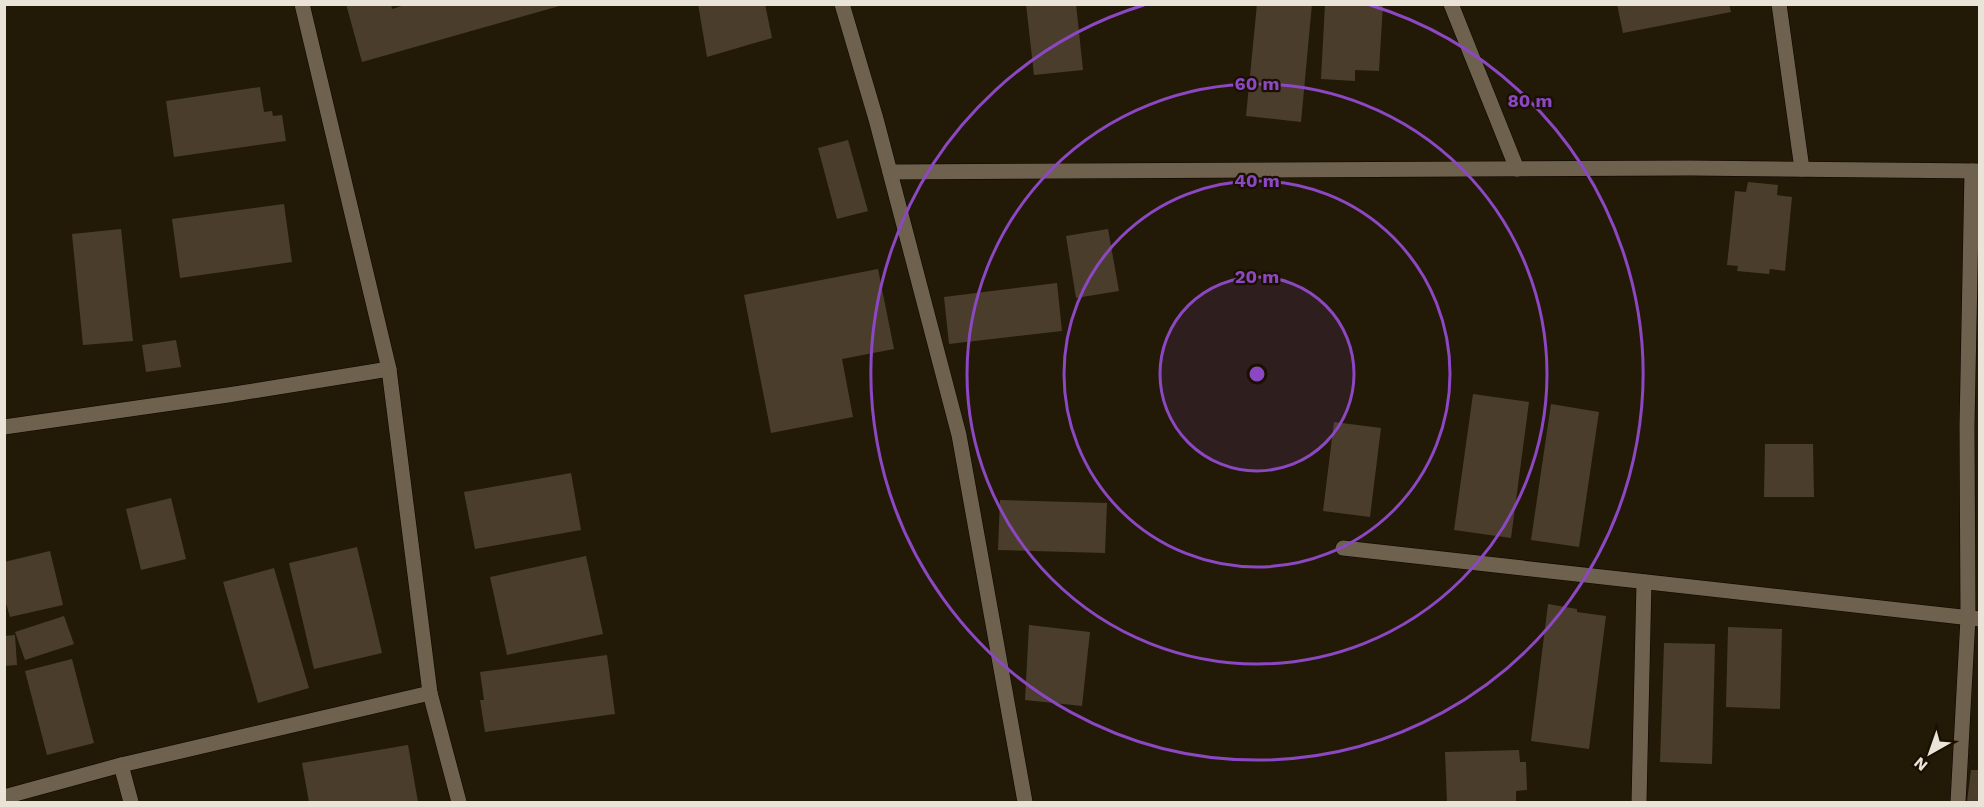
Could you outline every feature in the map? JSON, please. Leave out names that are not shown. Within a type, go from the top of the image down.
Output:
[{"type":"street","points":[[302,4],[389,369],[430,693],[459,802]]},
{"type":"street","points":[[842,4],[876,119],[959,435],[1025,802]]},
{"type":"street","points":[[1451,4],[1517,169]]},
{"type":"street","points":[[1779,4],[1802,169]]},
{"type":"street","points":[[890,172],[1517,169],[1976,171],[1967,426],[1974,618],[1958,802]]},
{"type":"street","points":[[4,427],[389,369]]},
{"type":"street","points":[[1343,548],[1974,618]]},
{"type":"street","points":[[1639,802],[1644,582]]},
{"type":"street","points":[[4,797],[121,765],[430,693]]},
{"type":"street","points":[[121,765],[131,802]]},
{"type":"building","points":[[346,4],[391,4],[392,9],[408,4],[563,5],[362,62]]},
{"type":"building","points":[[698,4],[765,4],[772,38],[707,57]]},
{"type":"building","points":[[1026,4],[1076,4],[1083,70],[1034,75]]},
{"type":"building","points":[[1257,4],[1312,4],[1301,122],[1246,116]]},
{"type":"building","points":[[1325,4],[1383,4],[1379,71],[1355,70],[1355,81],[1321,79]]},
{"type":"building","points":[[1617,4],[1729,4],[1731,12],[1623,33]]},
{"type":"building","points":[[260,87],[264,112],[272,111],[273,116],[282,115],[286,141],[174,157],[166,101]]},
{"type":"building","points":[[848,140],[868,211],[837,219],[818,148]]},
{"type":"building","points":[[1748,182],[1778,185],[1777,195],[1792,197],[1785,271],[1770,269],[1769,274],[1737,271],[1738,266],[1727,265],[1735,191],[1746,192]]},
{"type":"building","points":[[284,204],[292,262],[180,278],[172,219]]},
{"type":"building","points":[[121,229],[133,341],[83,345],[72,234]]},
{"type":"building","points":[[1108,229],[1119,291],[1076,298],[1066,236]]},
{"type":"building","points":[[878,269],[894,349],[842,359],[853,417],[771,433],[744,295]]},
{"type":"building","points":[[1057,283],[1062,331],[949,344],[944,297]]},
{"type":"building","points":[[176,340],[181,367],[146,372],[142,345]]},
{"type":"building","points":[[1473,394],[1529,402],[1511,538],[1454,530]]},
{"type":"building","points":[[1551,404],[1599,412],[1579,547],[1531,540]]},
{"type":"building","points":[[1334,422],[1381,428],[1370,517],[1323,511]]},
{"type":"building","points":[[1765,444],[1813,444],[1814,497],[1764,497]]},
{"type":"building","points":[[571,473],[581,530],[475,549],[464,492]]},
{"type":"building","points":[[171,498],[186,559],[141,570],[126,509]]},
{"type":"building","points":[[1000,500],[1107,503],[1105,553],[998,550]]},
{"type":"building","points":[[357,547],[382,653],[314,669],[289,563]]},
{"type":"building","points":[[50,551],[63,605],[10,617],[4,597],[4,562]]},
{"type":"building","points":[[586,556],[603,634],[507,655],[490,577]]},
{"type":"building","points":[[274,568],[309,688],[258,703],[223,582]]},
{"type":"building","points":[[1548,604],[1577,609],[1577,612],[1606,616],[1589,749],[1531,741]]},
{"type":"building","points":[[64,616],[74,644],[25,660],[15,632]]},
{"type":"building","points":[[1029,625],[1090,632],[1082,706],[1025,700]]},
{"type":"building","points":[[1728,627],[1782,629],[1780,709],[1726,707]]},
{"type":"building","points":[[15,635],[17,665],[4,666],[4,636]]},
{"type":"building","points":[[1664,643],[1715,644],[1712,764],[1660,762]]},
{"type":"building","points":[[607,655],[615,714],[485,732],[480,700],[484,700],[480,672]]},
{"type":"building","points":[[72,659],[94,743],[47,755],[25,671]]},
{"type":"building","points":[[408,745],[418,802],[309,802],[302,763]]},
{"type":"building","points":[[1519,750],[1520,762],[1526,762],[1527,790],[1516,791],[1516,802],[1447,802],[1445,752]]},
{"type":"building","points":[[1971,770],[1980,770],[1980,802],[1967,802]]}]
